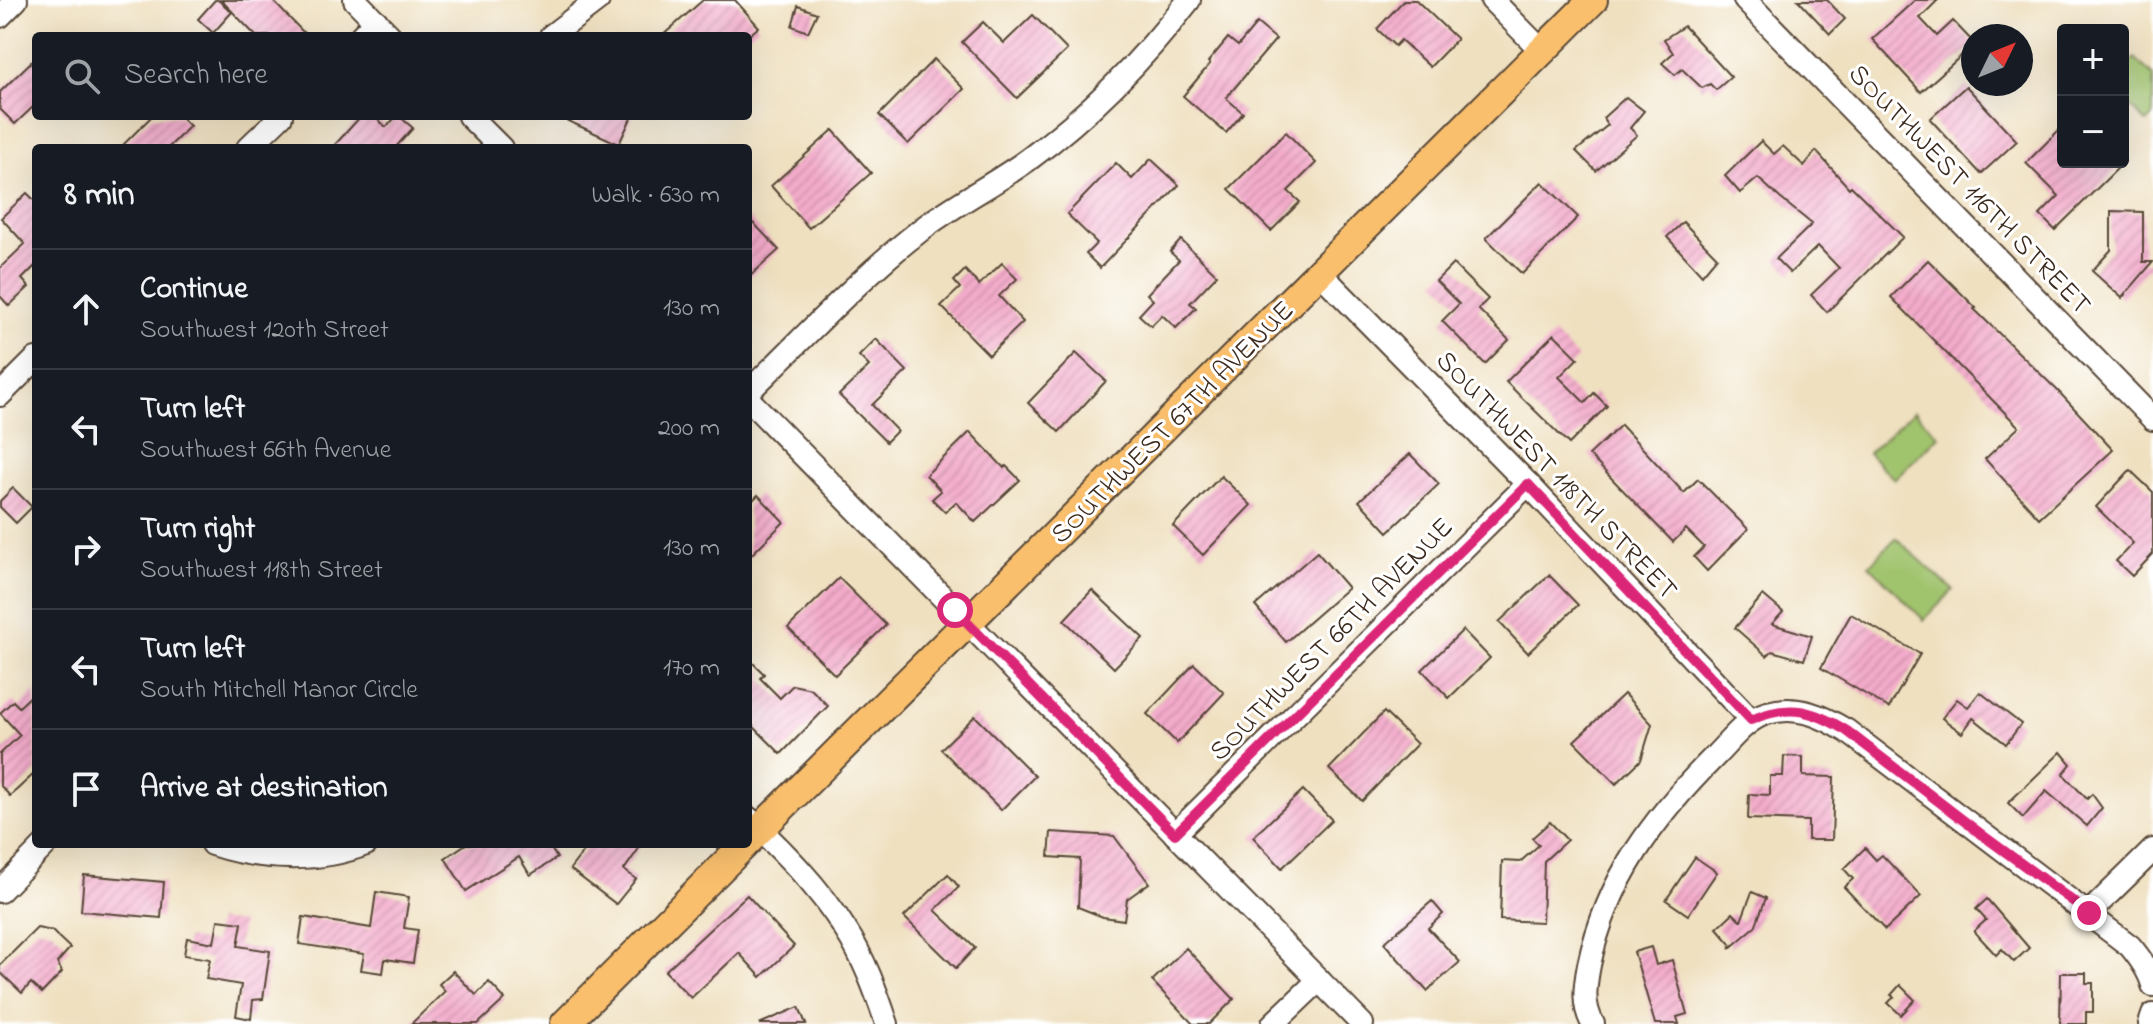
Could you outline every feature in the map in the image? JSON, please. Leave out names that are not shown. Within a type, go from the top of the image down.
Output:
[{"type":"main road","name":"SOUTHWEST 67TH AVENUE","points":[[752,831],[968,623],[1593,0]]},
{"type":"main road","name":"SOUTHWEST 67TH AVENUE","points":[[565,1024],[735,848]]},
{"type":"street","points":[[0,16],[16,0]]},
{"type":"street","points":[[355,0],[376,31]]},
{"type":"street","points":[[556,32],[598,0]]},
{"type":"street","points":[[752,388],[852,289],[923,228],[1028,159],[1095,104],[1138,62],[1189,0]]},
{"type":"street","points":[[1492,0],[1542,51]]},
{"type":"street","name":"SOUTHWEST 116TH STREET","points":[[1745,0],[2153,419]]},
{"type":"street","points":[[252,144],[277,120]]},
{"type":"street","points":[[473,120],[497,144]]},
{"type":"street","name":"SOUTHWEST 118TH STREET","points":[[1320,273],[1528,484],[1751,720]]},
{"type":"street","points":[[0,395],[32,363]]},
{"type":"street","points":[[752,403],[1362,1024]]},
{"type":"street","name":"SOUTHWEST 66TH AVENUE","points":[[1175,834],[1528,484]]},
{"type":"street","points":[[1593,1024],[1587,1015],[1584,997],[1593,946],[1604,910],[1619,879],[1650,829],[1709,761],[1751,720],[1785,710],[1806,711],[1824,717],[1847,731],[2130,946],[2141,959],[2153,985]]},
{"type":"street","points":[[752,835],[816,890],[845,929],[864,963],[887,1024]]},
{"type":"street","points":[[0,891],[42,848]]},
{"type":"street","points":[[228,848],[294,857],[340,853],[354,848]]},
{"type":"street","points":[[2089,913],[2153,850]]},
{"type":"street","points":[[1273,1024],[1319,980]]},
{"type":"street","points":[[2150,1024],[2153,1015]]},
{"type":"green space","points":[[2135,58],[2153,76],[2153,117],[2147,123],[2129,105],[2129,64]]},
{"type":"green space","points":[[1914,411],[1939,436],[1894,479],[1868,453]]},
{"type":"green space","points":[[1896,538],[1953,590],[1924,620],[1869,565]]},
{"type":"building","points":[[215,0],[232,12],[214,32],[198,19]]},
{"type":"building","points":[[221,0],[272,0],[303,32],[252,32]]},
{"type":"building","points":[[703,0],[735,0],[759,27],[752,33],[667,32]]},
{"type":"building","points":[[1404,0],[1416,0],[1457,39],[1430,67],[1401,40],[1395,46],[1377,29]]},
{"type":"building","points":[[1798,0],[1827,0],[1845,19],[1830,34]]},
{"type":"building","points":[[1915,0],[1938,0],[1920,18],[1937,36],[1953,21],[1961,29],[1961,56],[1921,92],[1872,39]]},
{"type":"building","points":[[798,6],[817,13],[808,32],[792,26]]},
{"type":"building","points":[[1033,15],[1067,50],[1017,98],[962,42],[983,22],[1004,43]]},
{"type":"building","points":[[1257,23],[1276,39],[1226,98],[1243,113],[1226,133],[1183,96],[1228,38],[1238,46]]},
{"type":"building","points":[[1684,26],[1731,77],[1716,90],[1710,84],[1702,88],[1682,69],[1675,75],[1662,63],[1673,53],[1664,39]]},
{"type":"building","points":[[934,59],[964,89],[908,144],[879,115]]},
{"type":"building","points":[[32,61],[32,108],[15,124],[0,109],[0,92]]},
{"type":"building","points":[[1961,91],[1961,96],[1975,96],[2017,141],[1981,174],[1930,119]]},
{"type":"building","points":[[1626,97],[1644,111],[1630,128],[1637,135],[1596,171],[1576,151],[1608,125],[1603,118]]},
{"type":"building","points":[[148,120],[184,120],[190,126],[172,144],[124,144]]},
{"type":"building","points":[[357,120],[378,120],[386,127],[393,120],[404,120],[413,128],[399,144],[336,144]]},
{"type":"building","points":[[566,120],[630,120],[619,144]]},
{"type":"building","points":[[833,130],[871,173],[809,228],[771,186]]},
{"type":"building","points":[[1286,132],[1316,163],[1288,191],[1300,202],[1271,231],[1229,189]]},
{"type":"building","points":[[2057,132],[2057,168],[2118,168],[2055,230],[2040,215],[2059,196],[2026,163]]},
{"type":"building","points":[[1761,141],[1774,154],[1783,146],[1804,166],[1816,151],[1849,188],[1851,186],[1903,237],[1827,312],[1811,295],[1839,268],[1818,246],[1790,273],[1776,259],[1812,224],[1758,178],[1740,193],[1725,176]]},
{"type":"building","points":[[1151,159],[1179,185],[1100,268],[1086,254],[1097,243],[1067,214],[1116,163],[1132,179]]},
{"type":"building","points":[[1542,182],[1578,217],[1522,274],[1486,238]]},
{"type":"building","points":[[27,193],[32,198],[32,269],[22,279],[29,287],[9,306],[0,296],[0,268],[25,244],[1,218]]},
{"type":"building","points":[[2111,211],[2143,212],[2143,262],[2153,262],[2122,298],[2092,271],[2111,250]]},
{"type":"building","points":[[752,221],[779,250],[752,274]]},
{"type":"building","points":[[1683,222],[1717,257],[1702,275],[1667,237]]},
{"type":"building","points":[[1181,240],[1217,275],[1190,303],[1196,308],[1176,328],[1162,315],[1151,326],[1139,315],[1153,300],[1147,294],[1179,260],[1170,252]]},
{"type":"building","points":[[1928,260],[2113,450],[2039,518],[1985,459],[2019,427],[1891,297]]},
{"type":"building","points":[[1002,263],[1017,279],[999,296],[1023,322],[989,355],[941,306],[960,288],[954,281],[965,270],[979,285]]},
{"type":"building","points":[[1453,264],[1488,299],[1478,309],[1509,340],[1485,364],[1442,321],[1459,304],[1436,281]]},
{"type":"building","points":[[1554,334],[1578,358],[1559,377],[1585,403],[1594,393],[1607,406],[1569,444],[1506,382]]},
{"type":"building","points":[[876,339],[907,371],[872,405],[897,431],[886,442],[839,395],[869,366],[859,356]]},
{"type":"building","points":[[1076,353],[1106,381],[1059,432],[1028,403]]},
{"type":"building","points":[[1621,425],[1684,493],[1698,479],[1748,529],[1707,571],[1694,557],[1704,547],[1686,529],[1673,542],[1589,455]]},
{"type":"building","points":[[970,432],[1004,468],[1006,466],[1020,480],[975,522],[956,502],[945,512],[932,499],[941,491],[926,475]]},
{"type":"building","points":[[1410,454],[1439,484],[1388,532],[1359,501]]},
{"type":"building","points":[[2130,470],[2153,492],[2153,554],[2132,576],[2116,561],[2133,543],[2096,507]]},
{"type":"building","points":[[1221,476],[1251,505],[1203,555],[1173,526]]},
{"type":"building","points":[[13,488],[32,507],[16,523],[0,507],[0,501]]},
{"type":"building","points":[[758,495],[784,522],[752,554],[752,501]]},
{"type":"building","points":[[1317,552],[1348,588],[1286,642],[1255,606]]},
{"type":"building","points":[[1549,575],[1578,605],[1528,653],[1499,622]]},
{"type":"building","points":[[839,578],[886,625],[835,675],[788,628]]},
{"type":"building","points":[[1092,590],[1143,638],[1114,668],[1064,620]]},
{"type":"building","points":[[1763,595],[1783,612],[1772,624],[1812,636],[1804,660],[1772,651],[1767,656],[1735,628]]},
{"type":"building","points":[[1851,614],[1920,654],[1889,708],[1821,668]]},
{"type":"building","points":[[1463,630],[1490,658],[1449,698],[1422,670]]},
{"type":"building","points":[[752,662],[764,674],[760,678],[780,698],[793,685],[811,689],[828,706],[781,754],[752,725]]},
{"type":"building","points":[[1194,664],[1224,693],[1177,743],[1147,714]]},
{"type":"building","points":[[1980,692],[2021,724],[2006,744],[1973,718],[1962,733],[1942,718],[1957,699],[1968,707]]},
{"type":"building","points":[[1624,694],[1652,724],[1641,760],[1616,784],[1574,741]]},
{"type":"building","points":[[32,695],[32,776],[10,796],[0,785],[0,754],[20,735],[0,713],[13,701],[19,707]]},
{"type":"building","points":[[1384,712],[1417,744],[1362,801],[1329,769]]},
{"type":"building","points":[[975,716],[1035,776],[1001,810],[941,749]]},
{"type":"building","points":[[2061,752],[2071,764],[2063,774],[2087,799],[2092,794],[2102,808],[2087,826],[2046,791],[2023,818],[2008,803]]},
{"type":"building","points":[[1784,756],[1803,757],[1803,776],[1834,777],[1832,840],[1808,840],[1808,821],[1748,819],[1749,794],[1770,795],[1770,776],[1783,776]]},
{"type":"building","points":[[1303,790],[1332,820],[1282,868],[1253,837]]},
{"type":"building","points":[[1550,822],[1567,840],[1544,861],[1542,922],[1500,920],[1502,861],[1520,862],[1539,845],[1532,838]]},
{"type":"building","points":[[1051,832],[1114,836],[1149,883],[1127,899],[1124,920],[1103,917],[1078,907],[1080,859],[1049,857]]},
{"type":"building","points":[[460,848],[551,848],[557,858],[530,875],[519,857],[466,891],[445,858]]},
{"type":"building","points":[[586,848],[639,848],[624,870],[636,879],[616,904],[570,869]]},
{"type":"building","points":[[1865,848],[1876,860],[1882,855],[1921,896],[1885,930],[1844,887],[1853,879],[1844,869]]},
{"type":"building","points":[[1695,857],[1717,872],[1688,915],[1666,900]]},
{"type":"building","points":[[948,874],[959,887],[935,910],[975,948],[956,968],[904,917]]},
{"type":"building","points":[[84,875],[164,882],[161,918],[81,911]]},
{"type":"building","points":[[376,892],[409,897],[404,928],[418,930],[413,963],[385,959],[383,973],[361,970],[364,954],[299,944],[303,917],[371,928]]},
{"type":"building","points":[[1752,892],[1766,898],[1755,927],[1729,949],[1731,944],[1717,928],[1733,913],[1741,921]]},
{"type":"building","points":[[747,895],[794,946],[761,977],[739,953],[691,998],[665,971]]},
{"type":"building","points":[[1987,899],[2029,948],[2014,962],[2002,949],[1996,955],[1974,931],[1986,920],[1976,909]]},
{"type":"building","points":[[1432,901],[1443,914],[1428,928],[1460,962],[1427,991],[1384,943]]},
{"type":"building","points":[[218,920],[242,923],[238,946],[270,951],[263,999],[253,1000],[251,1019],[236,1016],[241,985],[206,979],[210,959],[184,955],[187,938],[214,943]]},
{"type":"building","points":[[37,928],[52,931],[70,948],[57,963],[62,972],[42,993],[31,983],[22,993],[0,972],[0,965]]},
{"type":"building","points":[[1651,947],[1656,965],[1672,960],[1687,1014],[1677,1017],[1679,1024],[1655,1024],[1634,952]]},
{"type":"building","points":[[1186,948],[1234,999],[1209,1024],[1193,1024],[1152,981]]},
{"type":"building","points":[[453,971],[476,995],[489,982],[505,999],[478,1024],[411,1024],[445,991],[439,984]]},
{"type":"building","points":[[2061,973],[2086,973],[2086,983],[2093,983],[2093,1012],[2086,1012],[2086,1024],[2060,1024]]},
{"type":"building","points":[[1900,985],[1915,1000],[1901,1015],[1888,1003]]},
{"type":"building","points":[[799,1007],[806,1024],[759,1024]]},
{"type":"route","points":[[955,610],[1175,834],[1528,484],[1751,720],[1785,710],[1806,711],[1824,717],[1847,731],[2089,913]]}]
